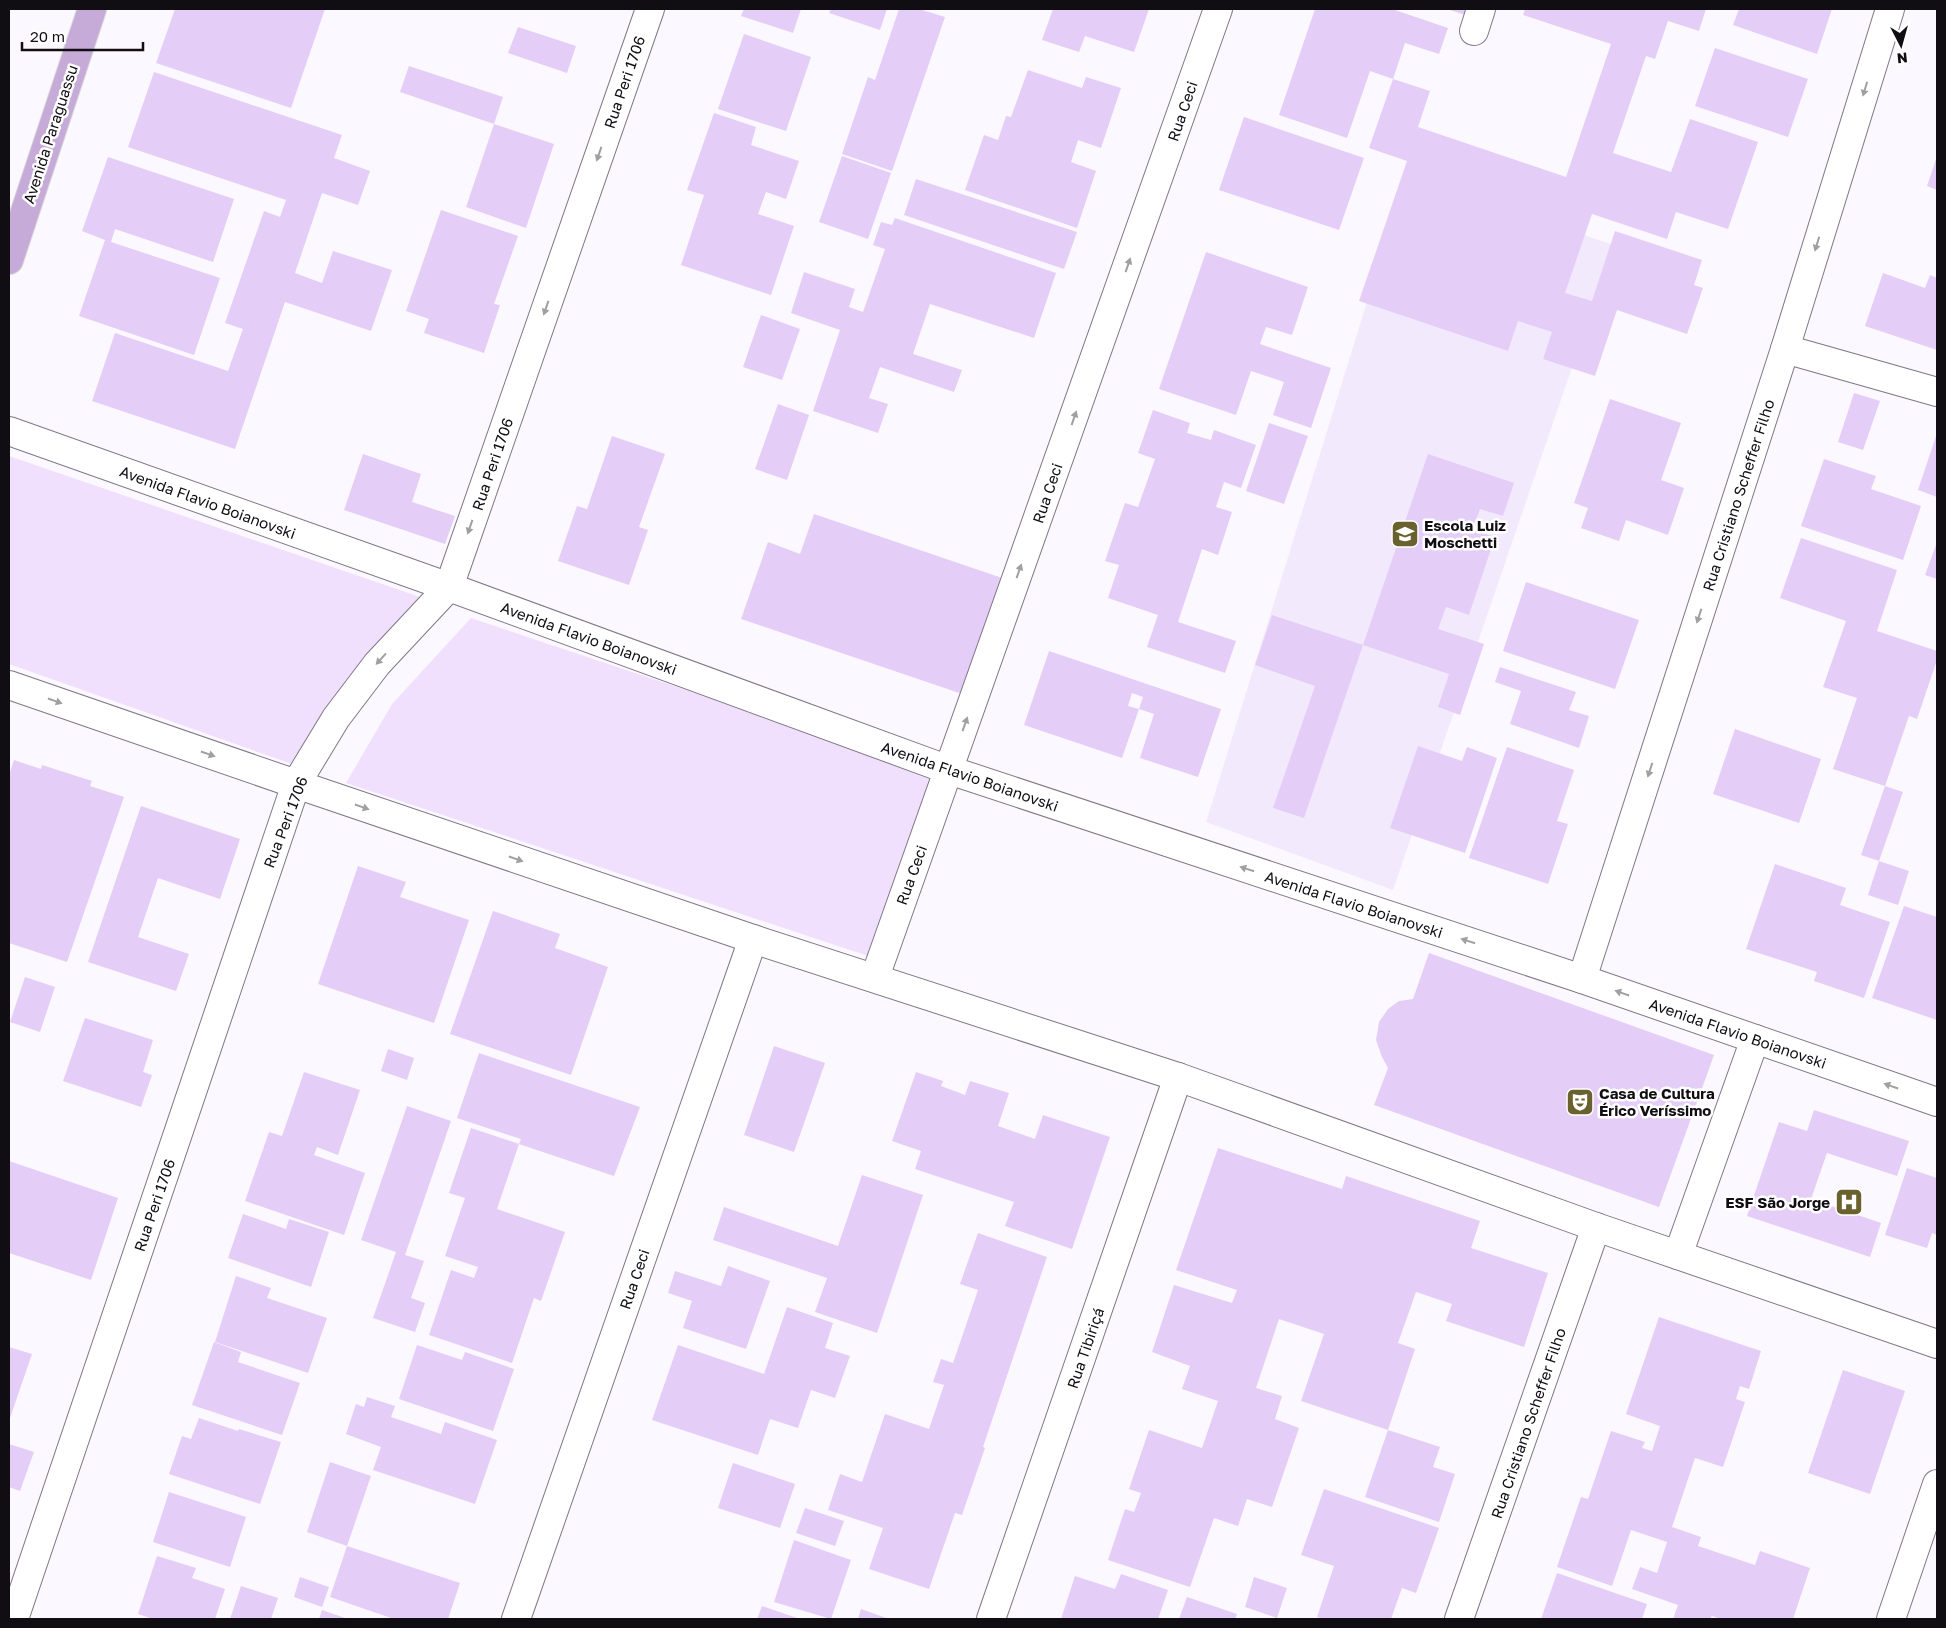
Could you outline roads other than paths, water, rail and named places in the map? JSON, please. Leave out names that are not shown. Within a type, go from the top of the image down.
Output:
[{"type":"main road","name":"Avenida Paraguassu","points":[[9,260],[92,9]]},
{"type":"street","name":"Rua Peri 1706","points":[[14,1619],[296,784],[336,718],[377,664],[449,587],[650,9]]},
{"type":"street","name":"Rua Ceci","points":[[874,977],[1218,9]]},
{"type":"street","name":"Rua Cristiano Scheffer Filho","points":[[1582,979],[1785,350],[1890,9]]},
{"type":"street","points":[[1785,350],[1937,392]]},
{"type":"street","name":"Avenida Flavio Boianovski","points":[[9,431],[449,587],[949,770],[1582,979],[1937,1102]]},
{"type":"street","points":[[9,685],[752,939],[1178,1077],[1596,1227],[1937,1344]]},
{"type":"street","name":"Rua Ceci","points":[[516,1619],[752,939]]},
{"type":"street","points":[[1678,1255],[1755,1039]]},
{"type":"street","name":"Rua Tibiriçá","points":[[991,1619],[1178,1077]]},
{"type":"street","name":"Rua Cristiano Scheffer Filho","points":[[1459,1619],[1596,1227]]},
{"type":"street","points":[[1891,1619],[1937,1484]]},
{"type":"place","name":"Escola Luiz Moschetti","points":[[1405,534]]},
{"type":"place","name":"Casa de Cultura Érico Veríssimo","points":[[1580,1102]]},
{"type":"place","name":"ESF São Jorge","points":[[1849,1202]]}]
